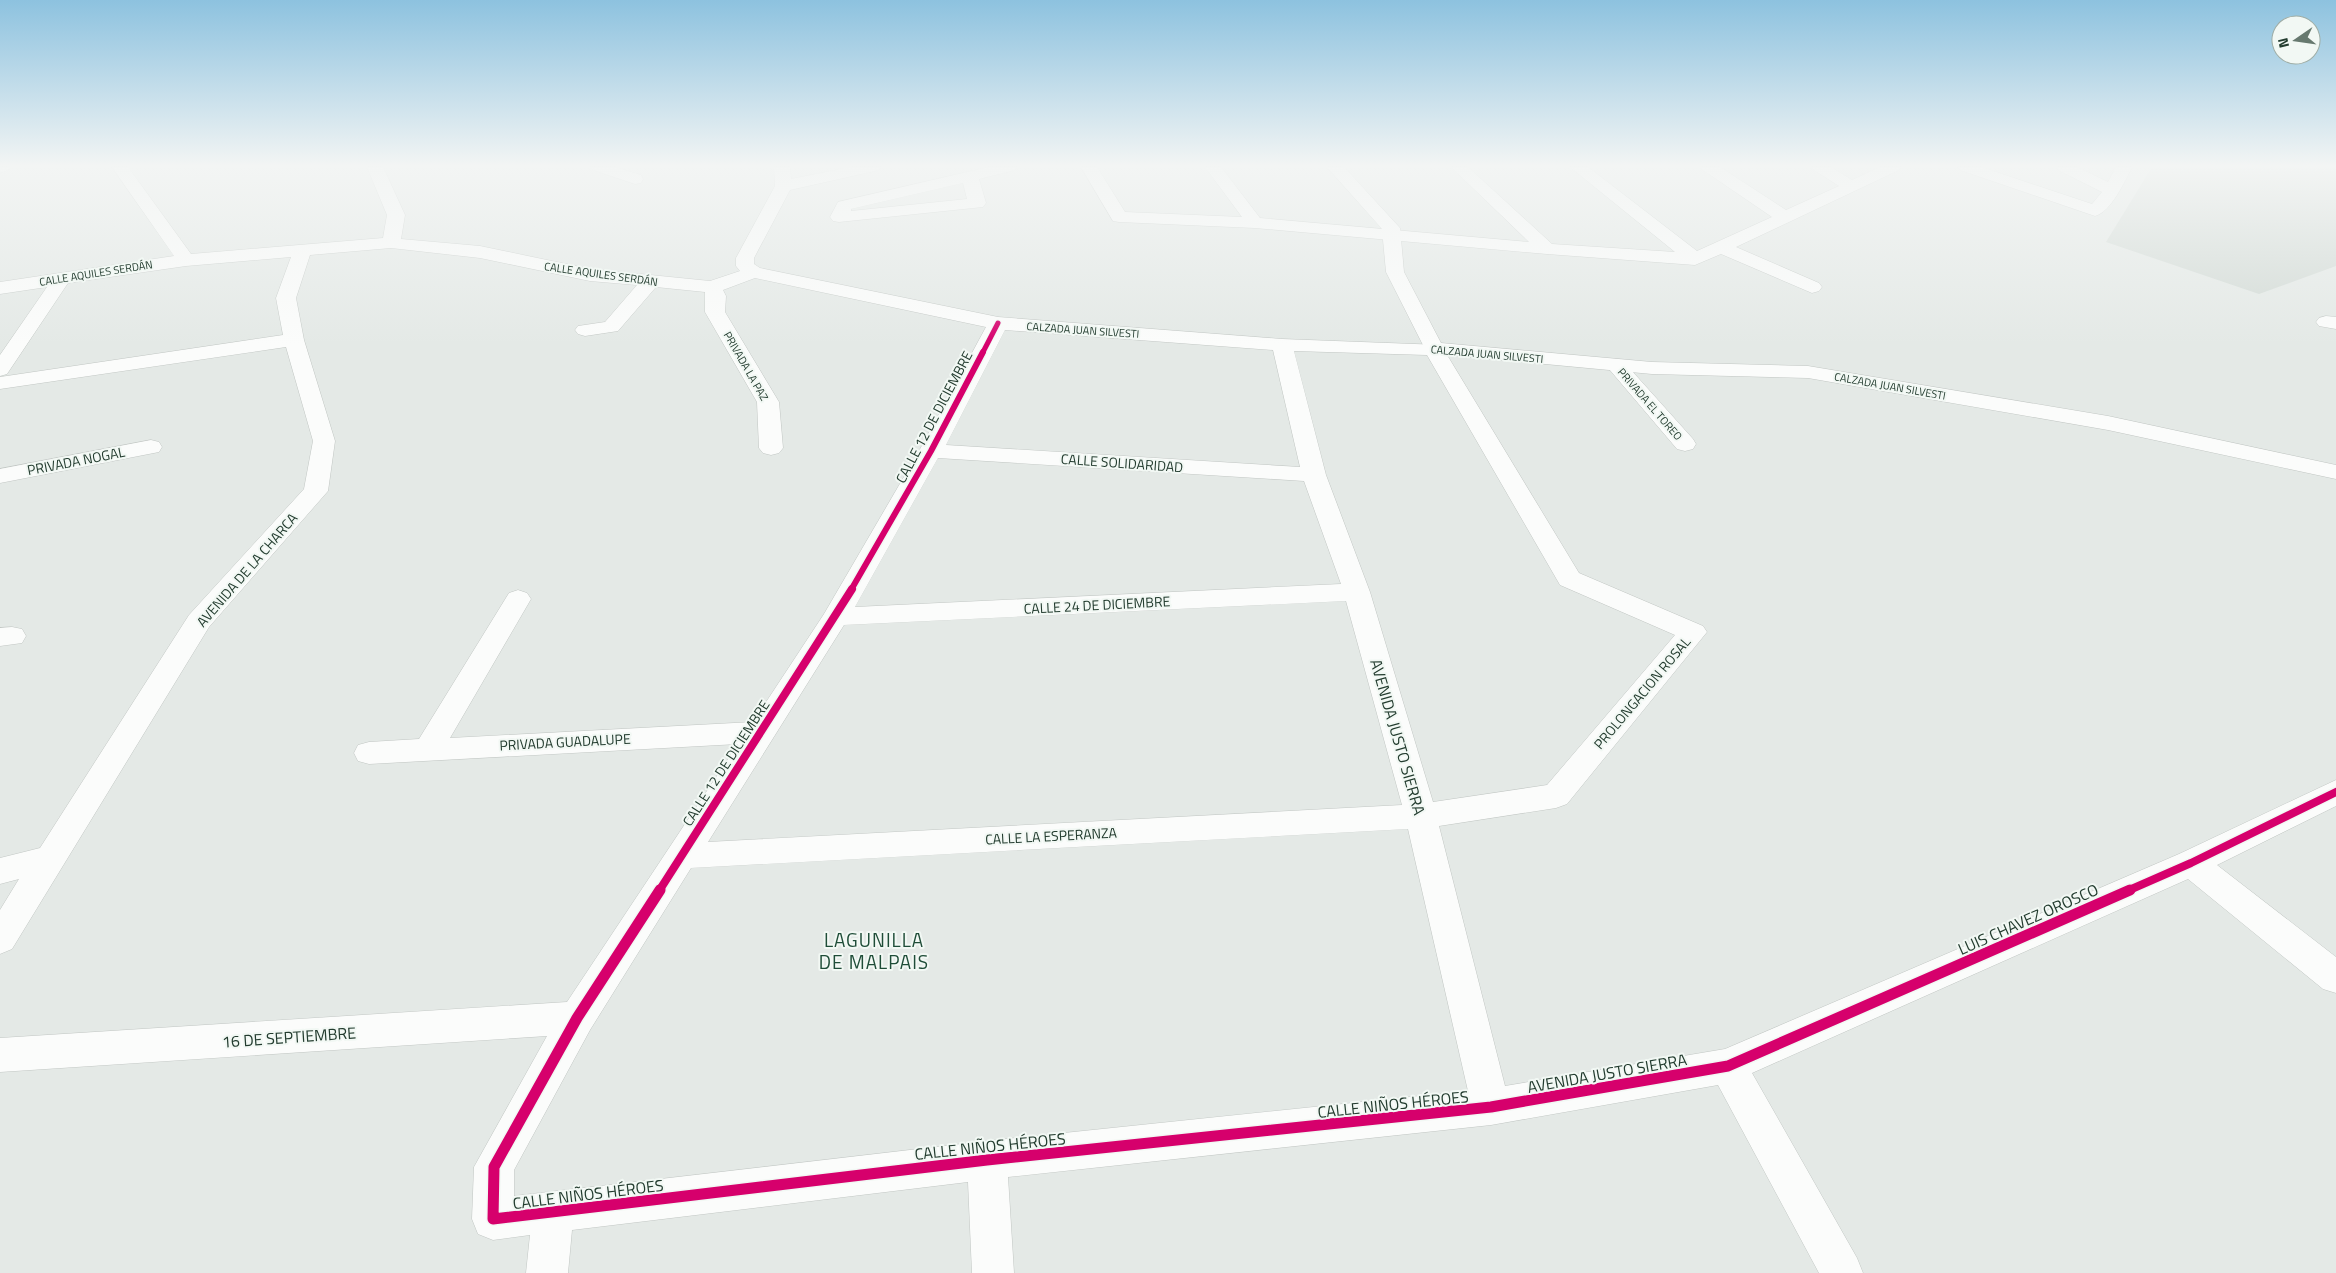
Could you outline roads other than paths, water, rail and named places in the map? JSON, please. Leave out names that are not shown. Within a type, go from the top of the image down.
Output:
[{"type":"street","points":[[162,226],[186,260]]},
{"type":"street","points":[[391,244],[394,226]]},
{"type":"street","points":[[754,272],[745,266],[745,258],[759,226]]},
{"type":"street","points":[[1292,226],[1547,249],[1695,259],[1767,226]]},
{"type":"street","points":[[1390,226],[1395,272],[1434,349]]},
{"type":"street","points":[[1523,226],[1547,249]]},
{"type":"street","points":[[1654,226],[1695,259]]},
{"type":"street","name":"CALLE AQUILES SERDÁN","points":[[0,288],[186,260],[391,244],[480,252],[590,275],[712,287],[754,272]]},
{"type":"street","points":[[1720,247],[1812,287]]},
{"type":"street","name":"AVENIDA DE LA CHARCA","points":[[0,939],[199,621],[316,491],[324,441],[294,340],[286,298],[303,250]]},
{"type":"street","name":"CALZADA JUAN SILVESTI","points":[[754,272],[998,323],[1282,345],[1434,349],[1652,368],[1808,372],[2108,423],[2336,472]]},
{"type":"street","points":[[0,370],[62,278]]},
{"type":"street","points":[[586,330],[611,326],[651,281]]},
{"type":"street","name":"PRIVADA LA PAZ","points":[[712,287],[716,296],[715,312],[768,402],[771,448]]},
{"type":"street","name":"CALLE 12 DE DICIEMBRE","points":[[493,1219],[494,1167],[577,1018],[836,617],[931,451],[998,323]]},
{"type":"street","points":[[0,383],[294,340]]},
{"type":"street","name":"AVENIDA JUSTO SIERRA","points":[[1282,345],[1314,475],[1357,592],[1421,816],[1491,1108],[1728,1066]]},
{"type":"street","name":"PROLONGACION ROSAL","points":[[1421,816],[1556,796],[1693,632],[1569,579],[1434,349]]},
{"type":"street","name":"PRIVADA EL TOREO","points":[[1616,365],[1685,444]]},
{"type":"street","name":"PRIVADA NOGAL","points":[[0,476],[151,447]]},
{"type":"street","name":"CALLE SOLIDARIDAD","points":[[931,451],[1314,475]]},
{"type":"street","name":"CALLE 24 DE DICIEMBRE","points":[[836,617],[1357,592]]},
{"type":"street","points":[[428,750],[518,598]]},
{"type":"street","name":"PRIVADA GUADALUPE","points":[[369,753],[762,732]]},
{"type":"street","name":"LUIS CHAVEZ OROSCO","points":[[1728,1066],[2191,862],[2336,792]]},
{"type":"street","name":"CALLE LA ESPERANZA","points":[[681,856],[1421,816]]},
{"type":"street","points":[[0,871],[52,858]]},
{"type":"street","points":[[2191,862],[2336,978]]},
{"type":"street","name":"16 DE SEPTIEMBRE","points":[[0,1055],[577,1018]]},
{"type":"street","points":[[1728,1066],[1842,1273]]},
{"type":"street","name":"CALLE NIÑOS HÉROES","points":[[493,1219],[987,1160],[1491,1108]]},
{"type":"street","points":[[987,1160],[993,1273]]},
{"type":"street","points":[[548,1273],[553,1212]]},
{"type":"district","name":"LAGUNILLA DE MALPAIS","points":[[874,951]]}]
